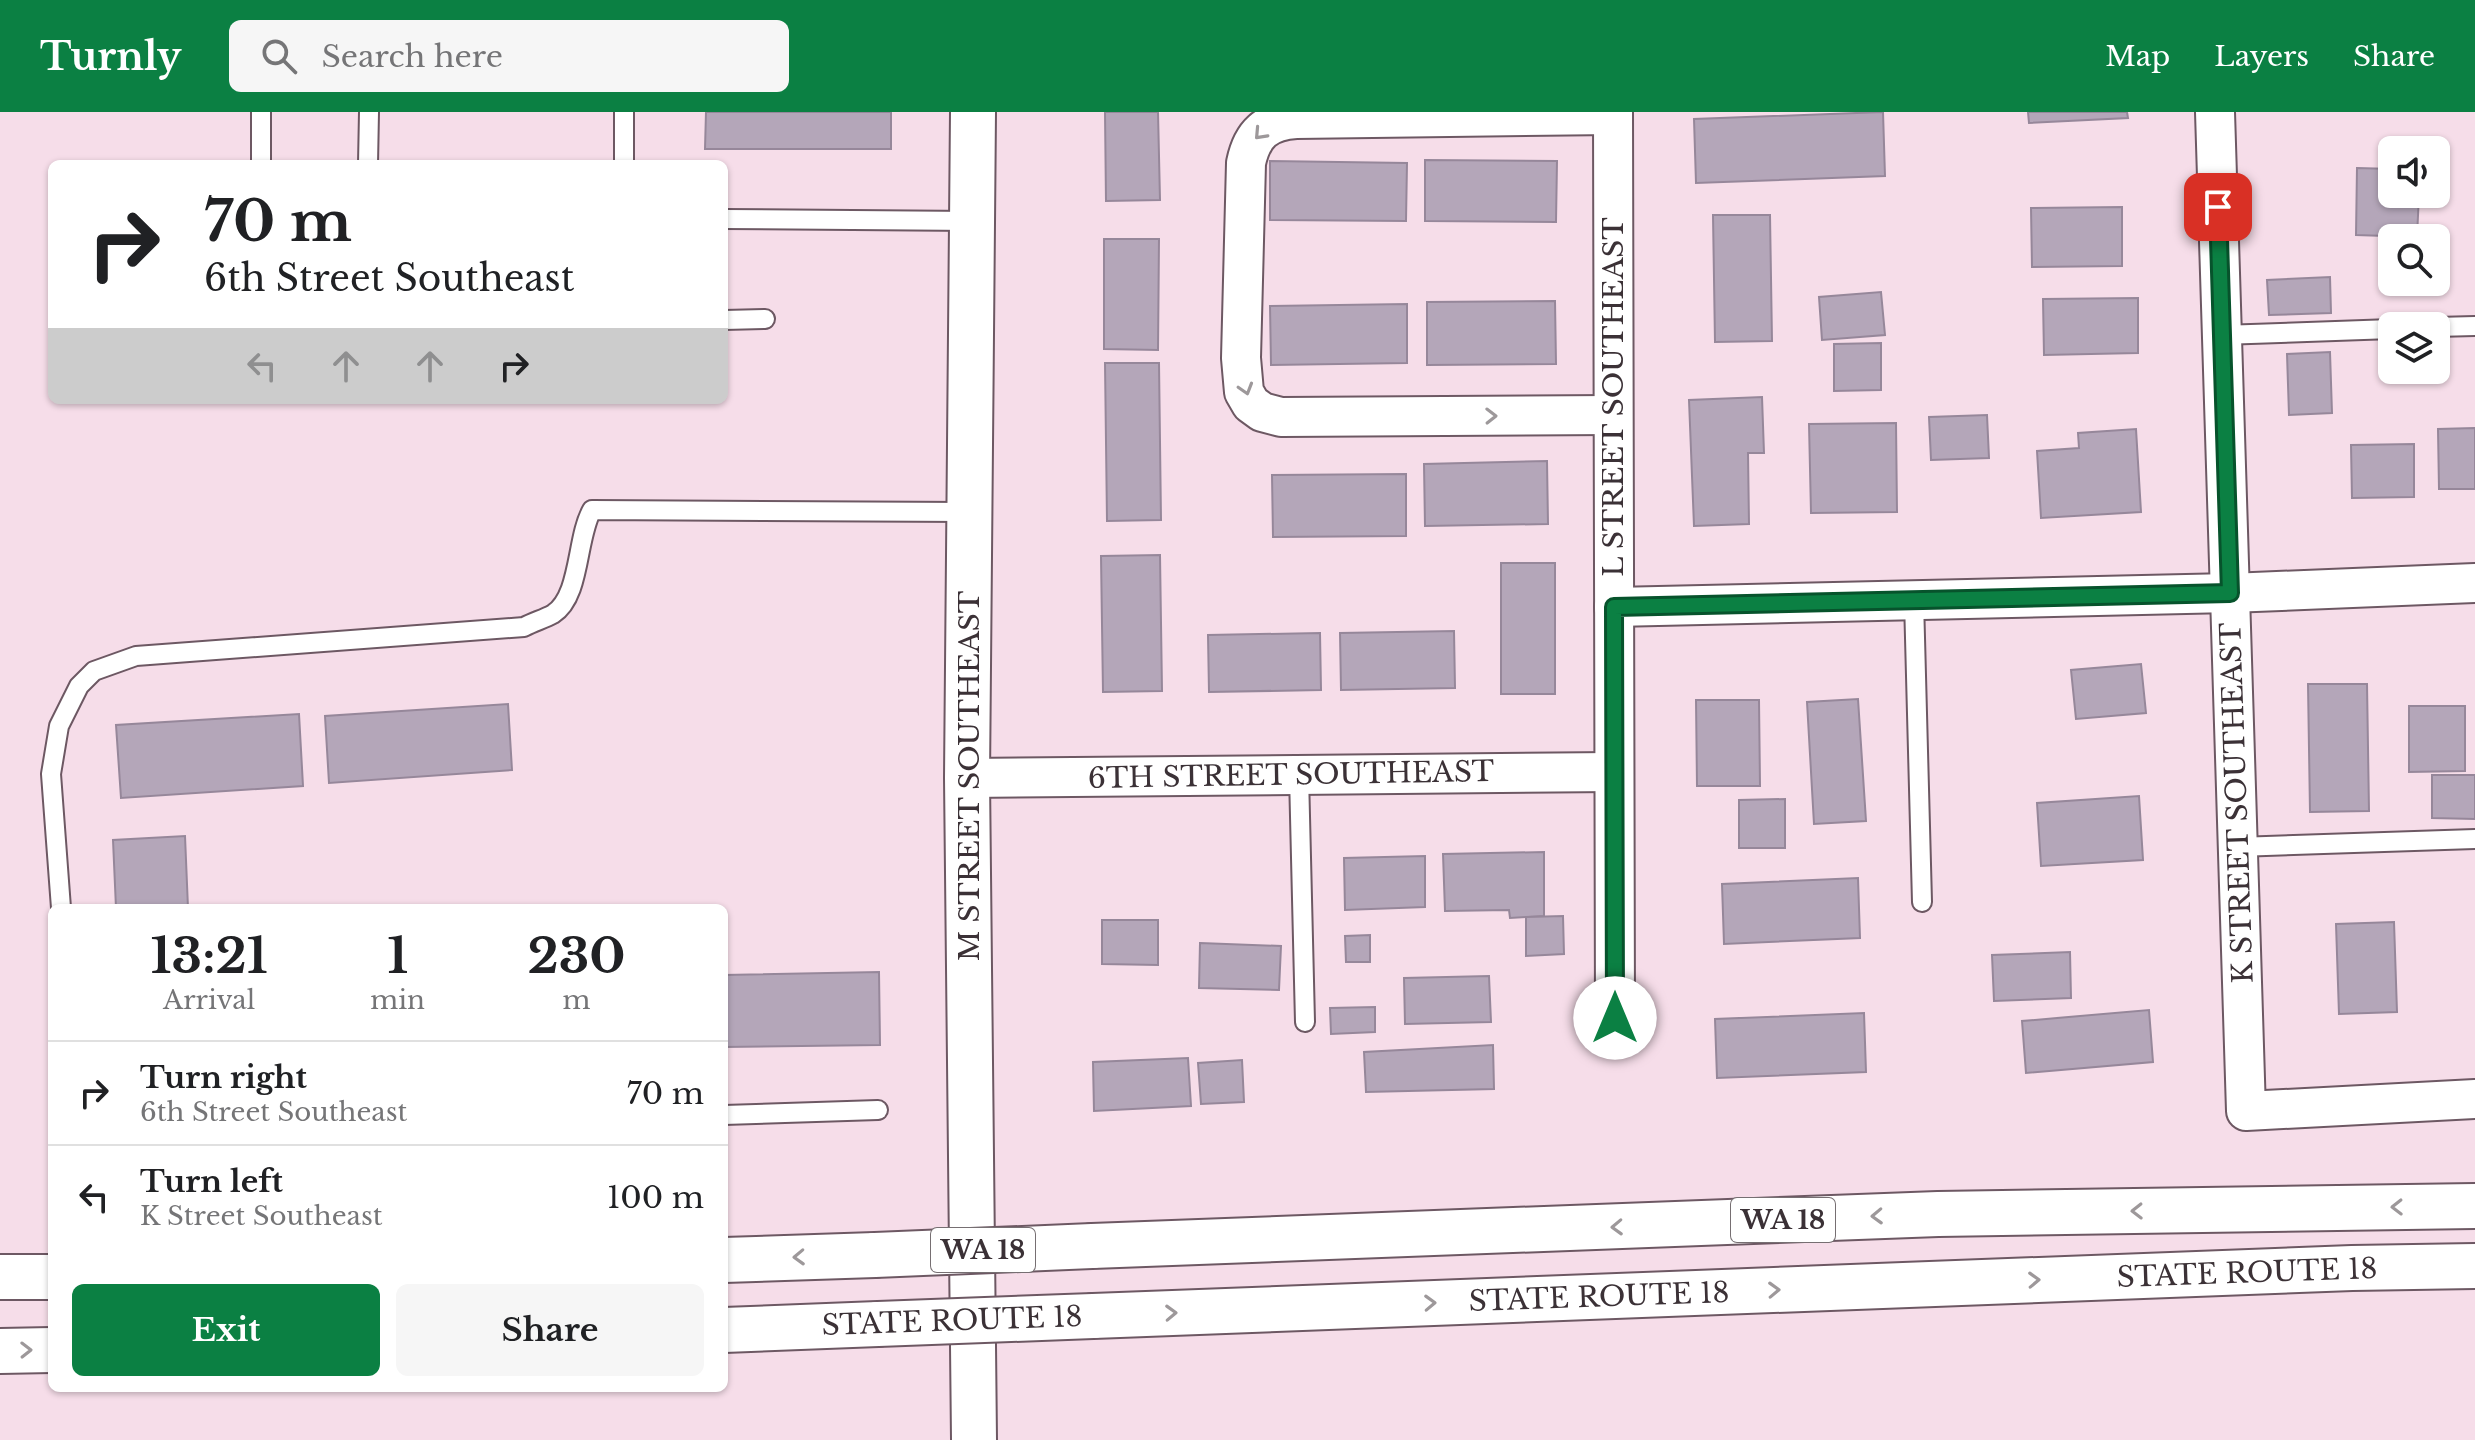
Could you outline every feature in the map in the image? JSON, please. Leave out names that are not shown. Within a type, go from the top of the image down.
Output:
[{"type":"main road","name":"M STREET SOUTHEAST","points":[[973,112],[967,778],[974,1440]]},
{"type":"main road","name":"WA 18","points":[[728,1260],[1938,1214],[2475,1206]]},
{"type":"main road","name":"STATE ROUTE 18","points":[[728,1330],[2352,1268],[2475,1266]]},
{"type":"main road","points":[[0,1277],[48,1277]]},
{"type":"main road","points":[[0,1351],[48,1350]]},
{"type":"street","name":"K STREET SOUTHEAST","points":[[2215,112],[2246,1111],[2475,1099]]},
{"type":"street","points":[[1613,114],[1296,119],[1280,120],[1266,126],[1252,141],[1246,163],[1241,358],[1244,392],[1251,404],[1262,412],[1281,417],[1613,415]]},
{"type":"street","name":"L STREET SOUTHEAST","points":[[1613,114],[1615,1018]]},
{"type":"street","points":[[1614,607],[2230,593],[2475,583]]},
{"type":"street","name":"6TH STREET SOUTHEAST","points":[[967,778],[1614,772]]},
{"type":"lane","points":[[261,112],[261,160]]},
{"type":"lane","points":[[368,160],[369,112]]},
{"type":"lane","points":[[624,112],[624,160]]},
{"type":"lane","points":[[728,219],[973,221]]},
{"type":"lane","points":[[728,320],[765,319]]},
{"type":"lane","points":[[2450,327],[2475,326]]},
{"type":"lane","points":[[2221,335],[2378,329]]},
{"type":"lane","points":[[61,904],[51,774],[59,726],[79,686],[94,671],[136,656],[524,627],[555,613],[571,591],[584,524],[592,510],[968,512]]},
{"type":"lane","points":[[1914,600],[1922,902]]},
{"type":"lane","points":[[1299,775],[1305,1022]]},
{"type":"lane","points":[[2237,847],[2475,839]]},
{"type":"lane","points":[[728,1115],[878,1110]]},
{"type":"building","points":[[706,112],[891,112],[891,149],[705,149]]},
{"type":"building","points":[[1105,112],[1158,112],[1160,200],[1106,201]]},
{"type":"building","points":[[1883,112],[1885,176],[1696,183],[1694,119]]},
{"type":"building","points":[[2028,112],[2127,112],[2128,118],[2029,123]]},
{"type":"building","points":[[1425,160],[1557,161],[1556,222],[1425,221]]},
{"type":"building","points":[[1270,161],[1407,163],[1406,221],[1270,220]]},
{"type":"building","points":[[2357,168],[2378,169],[2378,208],[2418,208],[2418,224],[2378,224],[2378,236],[2356,235]]},
{"type":"building","points":[[2122,207],[2122,266],[2032,267],[2031,208]]},
{"type":"building","points":[[1713,215],[1770,215],[1772,341],[1715,342]]},
{"type":"building","points":[[1104,239],[1159,239],[1158,350],[1104,349]]},
{"type":"building","points":[[2330,277],[2331,313],[2269,315],[2267,280]]},
{"type":"building","points":[[1881,292],[1885,335],[1822,340],[1819,297]]},
{"type":"building","points":[[2138,298],[2138,353],[2044,355],[2043,299]]},
{"type":"building","points":[[1555,301],[1556,364],[1427,365],[1427,302]]},
{"type":"building","points":[[1407,304],[1407,363],[1271,365],[1270,306]]},
{"type":"building","points":[[1881,343],[1881,390],[1834,391],[1834,344]]},
{"type":"building","points":[[2330,352],[2332,413],[2289,415],[2287,354]]},
{"type":"building","points":[[1105,363],[1159,363],[1161,520],[1107,521]]},
{"type":"building","points":[[1762,397],[1764,453],[1748,453],[1749,524],[1694,526],[1689,400]]},
{"type":"building","points":[[1987,415],[1989,458],[1931,460],[1929,417]]},
{"type":"building","points":[[1896,423],[1897,512],[1811,513],[1809,424]]},
{"type":"building","points":[[2475,428],[2475,489],[2439,489],[2438,429]]},
{"type":"building","points":[[2136,429],[2141,512],[2041,518],[2037,451],[2079,448],[2078,433]]},
{"type":"building","points":[[2414,444],[2414,497],[2352,498],[2351,445]]},
{"type":"building","points":[[1547,461],[1548,524],[1425,526],[1424,464]]},
{"type":"building","points":[[1406,474],[1406,536],[1273,537],[1272,475]]},
{"type":"building","points":[[1160,555],[1162,691],[1103,692],[1101,556]]},
{"type":"building","points":[[1501,563],[1555,563],[1555,694],[1501,694]]},
{"type":"building","points":[[1454,631],[1455,688],[1341,690],[1340,633]]},
{"type":"building","points":[[1320,633],[1321,690],[1209,692],[1208,635]]},
{"type":"building","points":[[2141,664],[2146,713],[2076,719],[2071,670]]},
{"type":"building","points":[[2308,684],[2367,684],[2369,811],[2310,812]]},
{"type":"building","points":[[1858,699],[1866,821],[1814,824],[1807,702]]},
{"type":"building","points":[[1696,700],[1759,700],[1760,786],[1697,786]]},
{"type":"building","points":[[508,704],[512,770],[329,783],[325,716]]},
{"type":"building","points":[[2409,706],[2465,706],[2465,771],[2409,772]]},
{"type":"building","points":[[299,714],[303,786],[121,798],[116,725]]},
{"type":"building","points":[[2432,775],[2475,775],[2475,819],[2432,818]]},
{"type":"building","points":[[2139,796],[2143,860],[2041,866],[2037,803]]},
{"type":"building","points":[[1785,799],[1785,848],[1739,848],[1739,800]]},
{"type":"building","points":[[185,836],[188,904],[116,904],[113,840]]},
{"type":"building","points":[[1544,852],[1544,916],[1510,918],[1509,910],[1445,911],[1443,854]]},
{"type":"building","points":[[1425,856],[1425,907],[1345,910],[1344,858]]},
{"type":"building","points":[[1858,878],[1860,938],[1724,944],[1722,884]]},
{"type":"building","points":[[1563,916],[1564,954],[1526,956],[1526,917]]},
{"type":"building","points":[[1102,920],[1158,920],[1158,965],[1102,964]]},
{"type":"building","points":[[2394,922],[2397,1012],[2339,1014],[2336,924]]},
{"type":"building","points":[[1370,935],[1370,962],[1346,962],[1345,936]]},
{"type":"building","points":[[1200,943],[1281,946],[1279,990],[1199,988]]},
{"type":"building","points":[[2070,952],[2071,998],[1994,1001],[1992,955]]},
{"type":"building","points":[[879,972],[880,1045],[728,1047],[728,975]]},
{"type":"building","points":[[1489,976],[1491,1022],[1405,1024],[1404,978]]},
{"type":"building","points":[[1375,1007],[1375,1032],[1331,1034],[1330,1008]]},
{"type":"building","points":[[2149,1010],[2153,1062],[2026,1073],[2022,1021]]},
{"type":"building","points":[[1864,1013],[1866,1072],[1717,1078],[1715,1019]]},
{"type":"building","points":[[1493,1045],[1494,1089],[1366,1092],[1364,1052]]},
{"type":"building","points":[[1188,1058],[1191,1106],[1094,1111],[1093,1062]]},
{"type":"building","points":[[1242,1060],[1244,1102],[1201,1104],[1198,1063]]},
{"type":"route","points":[[1615,1018],[1614,607],[2230,593],[2218,207]]}]
